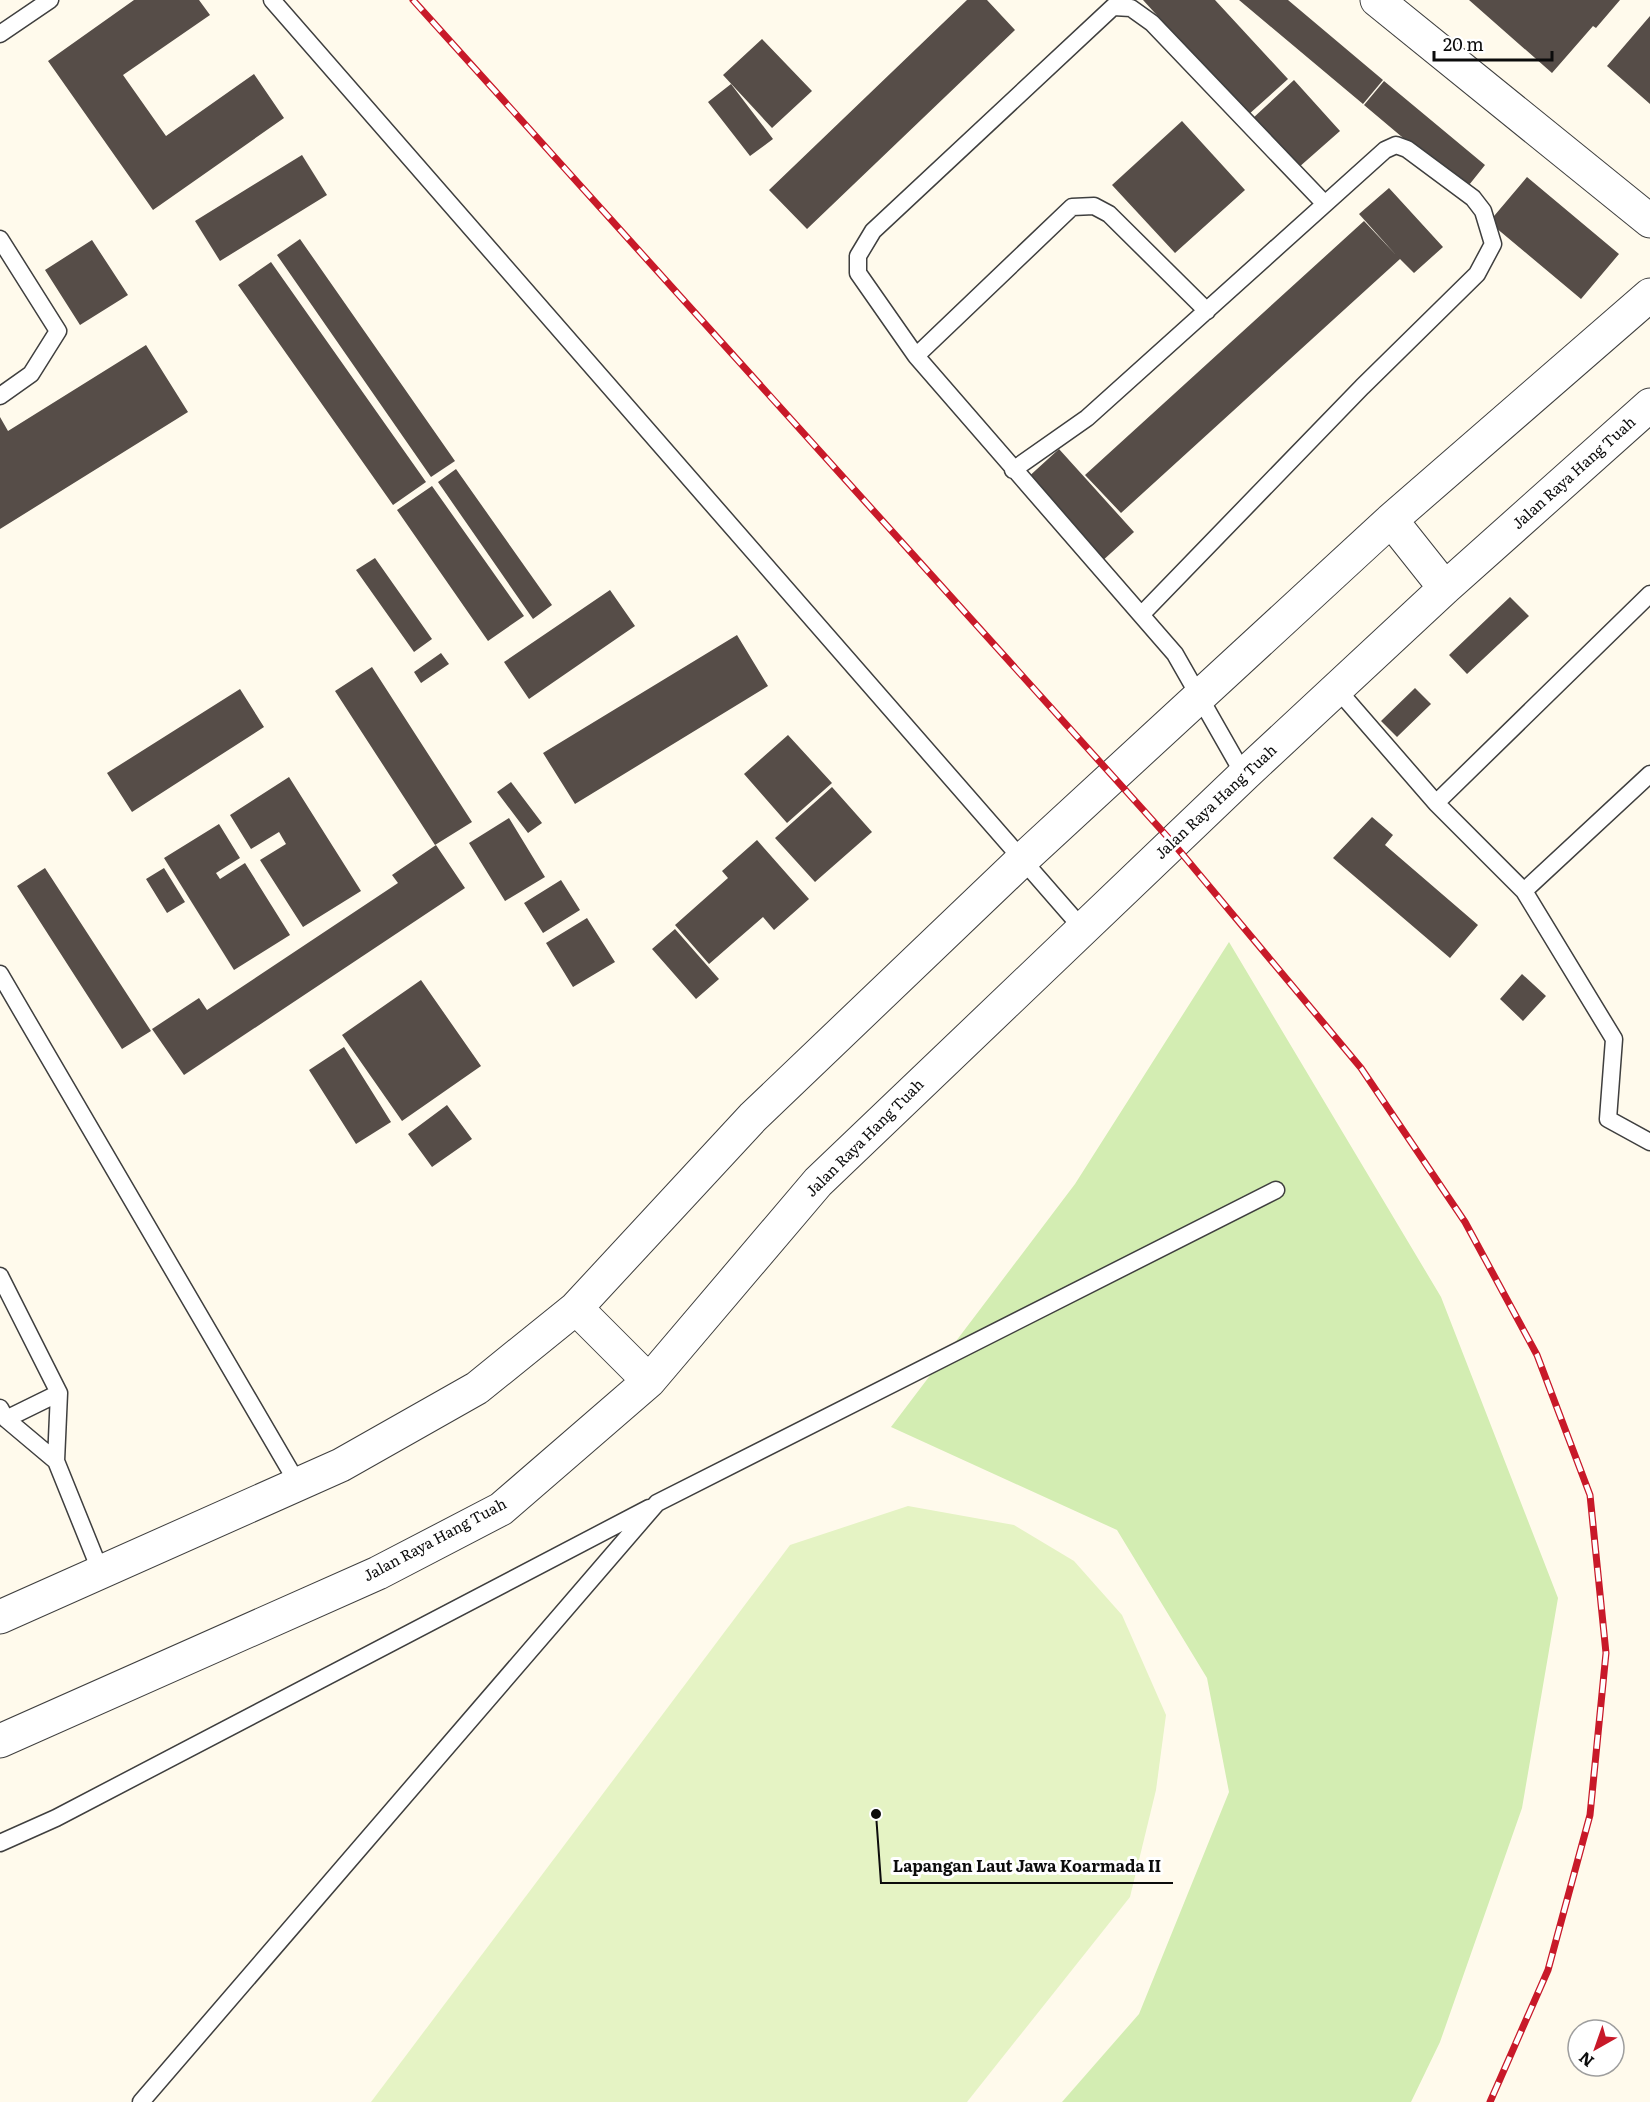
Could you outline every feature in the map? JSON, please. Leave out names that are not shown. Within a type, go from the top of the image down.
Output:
[{"type":"street","points":[[1377,0],[1650,221]]},
{"type":"street","points":[[0,1617],[100,1570],[340,1465],[477,1388],[576,1308],[753,1118],[1023,859],[1199,695],[1391,520],[1650,295]]},
{"type":"street","name":"Jalan Raya Hang Tuah","points":[[0,1741],[378,1573],[501,1509],[649,1381],[818,1182],[1082,928],[1445,588],[1650,405]]},
{"type":"street","points":[[1391,520],[1445,588]]},
{"type":"street","points":[[576,1308],[649,1381]]},
{"type":"lane","points":[[0,34],[50,0]]},
{"type":"lane","points":[[272,0],[1082,928]]},
{"type":"lane","points":[[1244,775],[1175,654],[916,356],[858,273],[858,256],[873,231],[1113,7],[1131,8],[1152,22],[1325,204]]},
{"type":"lane","points":[[1014,470],[1087,418],[1385,150],[1396,145],[1407,149],[1473,198],[1484,211],[1493,244],[1477,274],[1362,387],[1142,614]]},
{"type":"lane","points":[[916,356],[1072,207],[1094,206],[1109,214],[1207,311]]},
{"type":"lane","points":[[0,239],[58,332],[32,375],[0,396]]},
{"type":"lane","points":[[1436,803],[1650,594]]},
{"type":"lane","points":[[1337,688],[1436,803],[1524,891],[1614,1039],[1608,1119],[1650,1142]]},
{"type":"lane","points":[[1524,891],[1650,774]]},
{"type":"lane","points":[[0,974],[298,1484]]},
{"type":"lane","points":[[0,1843],[56,1818],[657,1503],[1276,1190]]},
{"type":"lane","points":[[0,1276],[59,1393],[56,1461],[100,1570]]},
{"type":"lane","points":[[56,1461],[3,1413],[59,1393]]},
{"type":"lane","points":[[141,2102],[657,1503]]},
{"type":"green space","points":[[1229,942],[1441,1297],[1558,1598],[1522,1808],[1440,2042],[1411,2102],[1062,2102],[1139,2014],[1229,1792],[1207,1678],[1117,1530],[891,1427],[1075,1184]]},
{"type":"green space","points":[[908,1506],[1014,1525],[1074,1561],[1122,1615],[1166,1715],[1156,1790],[1130,1897],[967,2102],[371,2102],[790,1545]]},
{"type":"building","points":[[134,0],[199,0],[210,15],[123,75],[166,136],[254,74],[284,118],[153,210],[48,61]]},
{"type":"building","points":[[967,0],[987,0],[1015,30],[807,229],[769,190]]},
{"type":"building","points":[[1143,0],[1215,0],[1288,79],[1248,115]]},
{"type":"building","points":[[1239,0],[1288,0],[1383,80],[1363,104]]},
{"type":"building","points":[[1469,0],[1620,0],[1596,28],[1593,26],[1552,73]]},
{"type":"building","points":[[1650,16],[1650,104],[1607,66]]},
{"type":"building","points":[[762,39],[812,91],[772,128],[723,75]]},
{"type":"building","points":[[1294,80],[1340,131],[1298,168],[1252,119]]},
{"type":"building","points":[[1384,81],[1485,165],[1465,190],[1364,105]]},
{"type":"building","points":[[731,84],[773,139],[750,156],[708,102]]},
{"type":"building","points":[[1182,121],[1245,190],[1175,253],[1112,185]]},
{"type":"building","points":[[302,155],[327,195],[220,261],[195,221]]},
{"type":"building","points":[[1527,177],[1619,254],[1581,299],[1489,222]]},
{"type":"building","points":[[1389,188],[1443,247],[1414,273],[1400,259],[1121,513],[1085,475],[1364,221],[1396,255],[1359,214]]},
{"type":"building","points":[[300,239],[455,461],[431,477],[277,255]]},
{"type":"building","points":[[92,240],[128,295],[80,325],[45,270]]},
{"type":"building","points":[[271,262],[426,482],[393,505],[238,285]]},
{"type":"building","points":[[146,345],[188,412],[0,529],[0,417],[8,431]]},
{"type":"building","points":[[1059,449],[1134,532],[1100,563],[1025,480]]},
{"type":"building","points":[[456,469],[552,605],[533,619],[438,482]]},
{"type":"building","points":[[432,486],[524,616],[488,641],[397,510]]},
{"type":"building","points":[[375,558],[432,639],[414,652],[356,570]]},
{"type":"building","points":[[610,590],[635,626],[529,699],[504,662]]},
{"type":"building","points":[[1510,597],[1529,616],[1467,674],[1449,655]]},
{"type":"building","points":[[737,635],[768,686],[575,804],[543,753]]},
{"type":"building","points":[[441,653],[449,664],[421,683],[414,672]]},
{"type":"building","points":[[372,667],[472,822],[435,845],[335,691]]},
{"type":"building","points":[[1415,688],[1431,704],[1397,737],[1381,721]]},
{"type":"building","points":[[240,689],[264,727],[132,812],[107,773]]},
{"type":"building","points":[[788,735],[832,783],[787,823],[744,774]]},
{"type":"building","points":[[289,777],[361,891],[303,927],[260,860],[286,844],[279,832],[251,849],[230,815]]},
{"type":"building","points":[[511,782],[542,823],[528,833],[497,792]]},
{"type":"building","points":[[832,787],[872,832],[815,882],[775,838]]},
{"type":"building","points":[[1372,817],[1393,835],[1385,845],[1478,925],[1450,958],[1333,858]]},
{"type":"building","points":[[509,818],[545,877],[505,901],[469,843]]},
{"type":"building","points":[[219,824],[240,858],[216,873],[220,879],[245,863],[290,935],[234,970],[164,858]]},
{"type":"building","points":[[757,840],[809,899],[774,930],[763,917],[709,964],[675,925],[728,878],[722,871]]},
{"type":"building","points":[[436,845],[465,888],[184,1075],[152,1029],[199,998],[207,1010],[398,883],[392,875]]},
{"type":"building","points":[[45,868],[151,1031],[122,1049],[17,886]]},
{"type":"building","points":[[164,868],[185,902],[167,913],[146,879]]},
{"type":"building","points":[[561,880],[580,910],[543,933],[524,903]]},
{"type":"building","points":[[587,918],[615,962],[573,987],[546,943]]},
{"type":"building","points":[[675,929],[719,979],[696,999],[652,949]]},
{"type":"building","points":[[1522,974],[1546,996],[1523,1021],[1500,999]]},
{"type":"building","points":[[421,980],[481,1066],[402,1121],[342,1035]]},
{"type":"building","points":[[344,1047],[391,1122],[356,1144],[309,1070]]},
{"type":"building","points":[[447,1105],[472,1139],[432,1167],[408,1134]]},
{"type":"railway","points":[[413,0],[1173,843],[1361,1068],[1465,1222],[1537,1355],[1590,1495],[1606,1653],[1590,1815],[1548,1970],[1490,2102]]},
{"type":"place","name":"Lapangan Laut Jawa Koarmada II","points":[[876,1814]]}]
